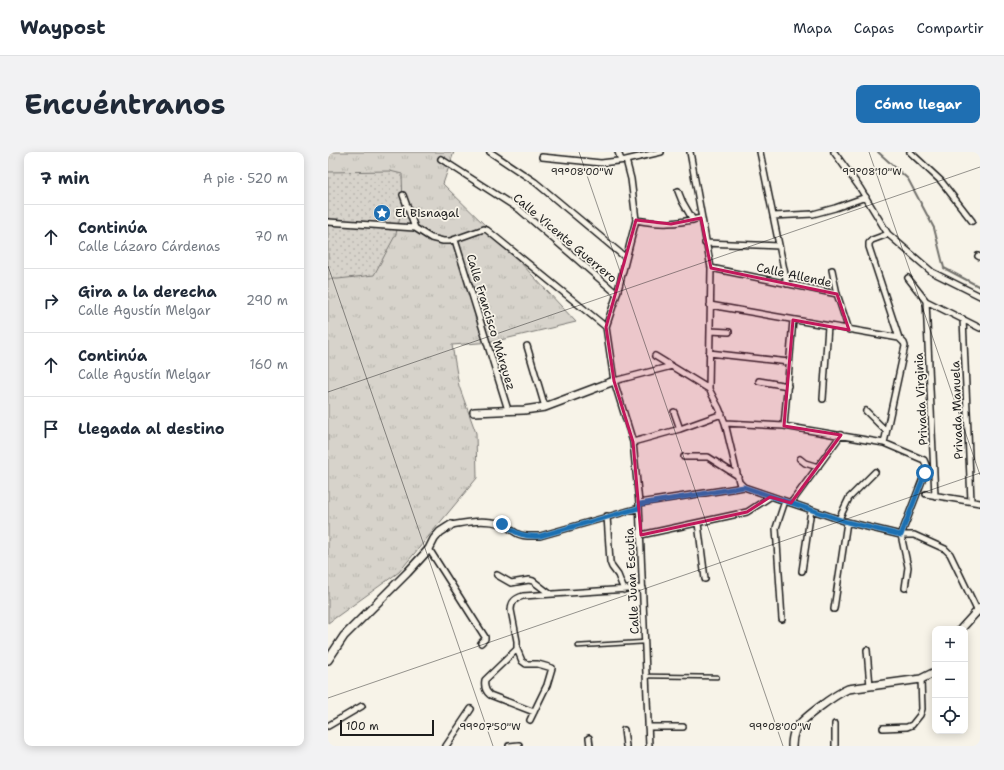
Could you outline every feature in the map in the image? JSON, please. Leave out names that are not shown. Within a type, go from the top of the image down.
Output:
[{"type":"street","points":[[490,152],[534,182],[626,258]]},
{"type":"street","name":"Calle Juan Escutia","points":[[618,152],[631,179],[636,220],[617,294],[606,327],[614,380],[633,442],[639,506],[649,746]]},
{"type":"street","points":[[542,157],[601,163],[661,152]]},
{"type":"street","points":[[690,152],[705,243],[711,268],[709,389],[725,423],[738,479]]},
{"type":"street","points":[[760,152],[787,284]]},
{"type":"street","points":[[834,152],[866,197],[888,234],[932,272],[980,296]]},
{"type":"street","points":[[910,152],[942,181],[972,221]]},
{"type":"street","name":"Calle Vicente Guerrero","points":[[441,159],[520,210],[617,294]]},
{"type":"street","points":[[678,191],[693,220]]},
{"type":"street","points":[[403,195],[415,228]]},
{"type":"street","points":[[773,216],[814,214],[866,197]]},
{"type":"street","points":[[636,220],[659,224],[671,224],[701,218]]},
{"type":"street","points":[[328,222],[415,228],[431,238],[443,241],[455,240],[484,229],[487,230],[606,327]]},
{"type":"street","points":[[884,443],[905,346],[899,338],[869,247],[869,243],[872,240],[888,234]]},
{"type":"street","name":"Calle Francisco Márquez","points":[[455,240],[508,410]]},
{"type":"street","points":[[705,243],[779,246]]},
{"type":"street","name":"Calle Allende","points":[[711,268],[837,294],[849,330]]},
{"type":"street","points":[[832,270],[837,294]]},
{"type":"street","points":[[908,278],[926,301],[963,318],[980,328]]},
{"type":"street","name":"Privada Virginia","points":[[926,301],[935,496]]},
{"type":"street","points":[[710,305],[899,338]]},
{"type":"street","name":"Privada Manuela","points":[[963,318],[971,501]]},
{"type":"street","points":[[784,426],[793,320]]},
{"type":"street","points":[[823,399],[828,326]]},
{"type":"street","points":[[710,331],[729,332]]},
{"type":"street","points":[[527,346],[545,407]]},
{"type":"street","points":[[709,354],[789,362]]},
{"type":"street","points":[[655,356],[709,389]]},
{"type":"street","points":[[474,412],[524,410],[545,407],[614,380],[672,366]]},
{"type":"street","points":[[759,381],[788,386]]},
{"type":"street","points":[[866,411],[886,431]]},
{"type":"street","points":[[674,412],[680,429]]},
{"type":"street","points":[[633,442],[680,429],[722,414]]},
{"type":"street","points":[[725,423],[784,426],[841,435],[884,443],[924,460],[926,465],[925,473],[901,535],[908,567],[905,588]]},
{"type":"street","points":[[791,503],[841,435]]},
{"type":"street","points":[[684,457],[708,457],[738,479],[744,487]]},
{"type":"street","points":[[800,458],[805,463],[818,467]]},
{"type":"street","points":[[839,519],[849,498],[875,472]]},
{"type":"street","points":[[328,660],[344,636],[407,573],[429,549],[434,539],[440,532],[451,525],[485,521],[502,524],[519,534],[540,536],[639,506],[744,487],[847,522],[901,535],[914,535],[948,551],[979,610],[964,626]]},
{"type":"street","points":[[926,494],[980,503]]},
{"type":"street","points":[[640,535],[747,512],[770,497]]},
{"type":"street","points":[[782,619],[776,528],[785,501]]},
{"type":"street","points":[[802,571],[811,510]]},
{"type":"street","points":[[607,516],[610,562],[618,575],[624,590]]},
{"type":"street","points":[[834,609],[847,522]]},
{"type":"street","points":[[698,523],[705,579]]},
{"type":"street","points":[[429,549],[484,637],[485,639],[481,643]]},
{"type":"street","points":[[497,575],[511,583],[529,580],[533,581],[550,594]]},
{"type":"street","points":[[530,720],[547,685],[552,668],[538,664],[524,663],[517,649],[517,641],[511,610],[511,606],[514,601],[524,596],[643,588]]},
{"type":"street","points":[[517,649],[485,680],[485,688],[490,695],[534,712]]},
{"type":"street","points":[[867,650],[870,686]]},
{"type":"street","points":[[792,746],[795,730],[801,723],[838,693],[848,689],[921,679],[932,674]]},
{"type":"street","points":[[883,728],[907,728],[912,725],[920,715],[922,709],[921,679]]},
{"type":"street","points":[[328,726],[362,706]]},
{"type":"street","points":[[446,746],[471,710]]},
{"type":"street","points":[[835,724],[835,746]]},
{"type":"street","points":[[648,727],[683,727]]},
{"type":"street","points":[[624,730],[626,746]]},
{"type":"street","points":[[589,738],[590,746]]},
{"type":"street","points":[[509,746],[519,745]]},
{"type":"lane","points":[[578,646],[645,642]]},
{"type":"lane","points":[[647,676],[717,677]]},
{"type":"highlighted area","points":[[701,218],[711,268],[837,294],[849,330],[793,320],[784,426],[841,435],[791,503],[770,497],[747,512],[641,535],[633,442],[614,381],[606,327],[636,220],[671,224]]},
{"type":"green space","points":[[328,152],[454,152],[443,184],[491,231],[576,322],[492,342],[452,345],[459,386],[476,433],[477,478],[399,572],[328,623]]},
{"type":"green space","points":[[390,171],[402,174],[403,205],[396,234],[374,275],[328,279],[328,172]]},
{"type":"waterway","points":[[878,152],[908,179],[934,228],[944,268],[980,287]]},
{"type":"place","name":"El Bisnagal","points":[[382,213]]},
{"type":"route","points":[[502,524],[519,534],[540,536],[639,508],[640,504],[744,487],[847,522],[901,535],[925,473]]}]
